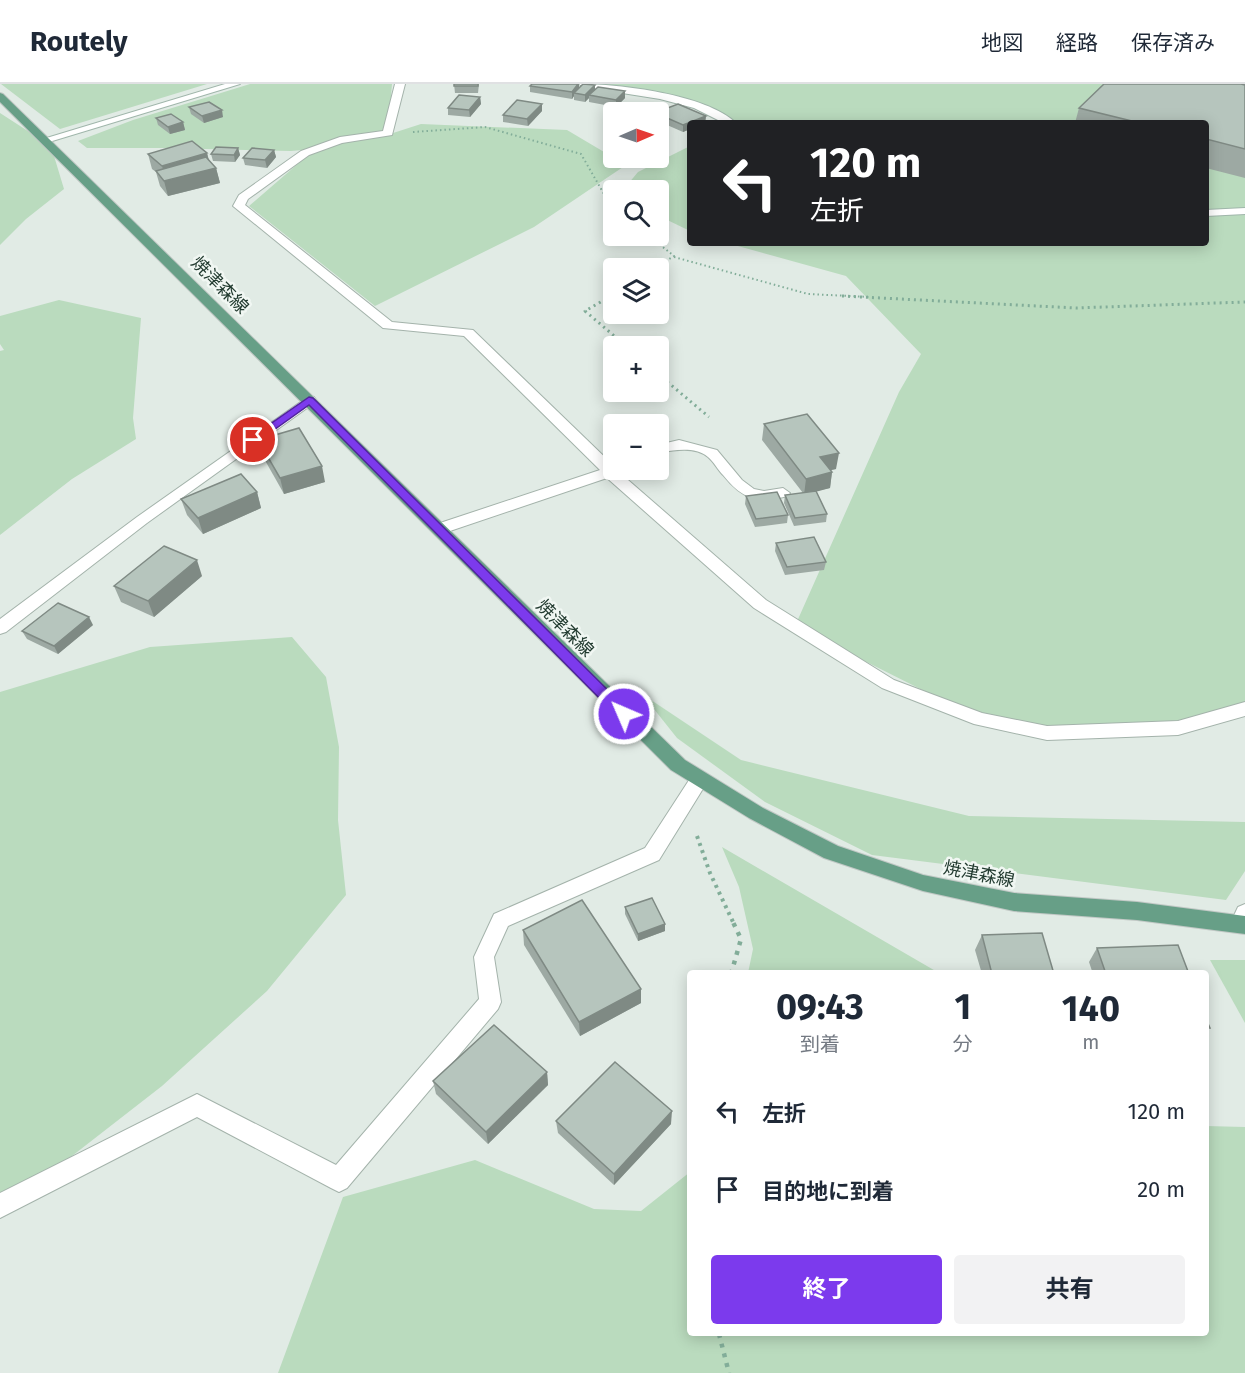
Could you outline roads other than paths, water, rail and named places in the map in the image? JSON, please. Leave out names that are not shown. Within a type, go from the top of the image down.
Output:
[{"type":"main road","name":"焼津森線","points":[[0,96],[678,765],[756,813],[831,852],[923,883],[1014,902],[1243,921]]},
{"type":"street","points":[[45,140],[235,84]]},
{"type":"street","points":[[400,84],[388,133],[340,140],[305,153],[243,197],[240,206],[387,325],[468,333],[603,461]]},
{"type":"street","points":[[584,84],[662,97],[689,104],[724,120]]},
{"type":"street","points":[[1209,213],[1245,211]]},
{"type":"street","points":[[0,628],[142,520],[309,400]]},
{"type":"street","points":[[669,446],[679,444],[712,453],[749,494],[764,496],[783,493]]},
{"type":"street","points":[[439,529],[603,474]]},
{"type":"street","points":[[623,480],[760,604],[888,684],[980,719],[1047,733],[1096,732],[1178,728],[1245,709]]},
{"type":"street","points":[[0,1206],[197,1105],[339,1180],[490,1002],[483,957],[501,920],[652,854],[700,779]]}]
